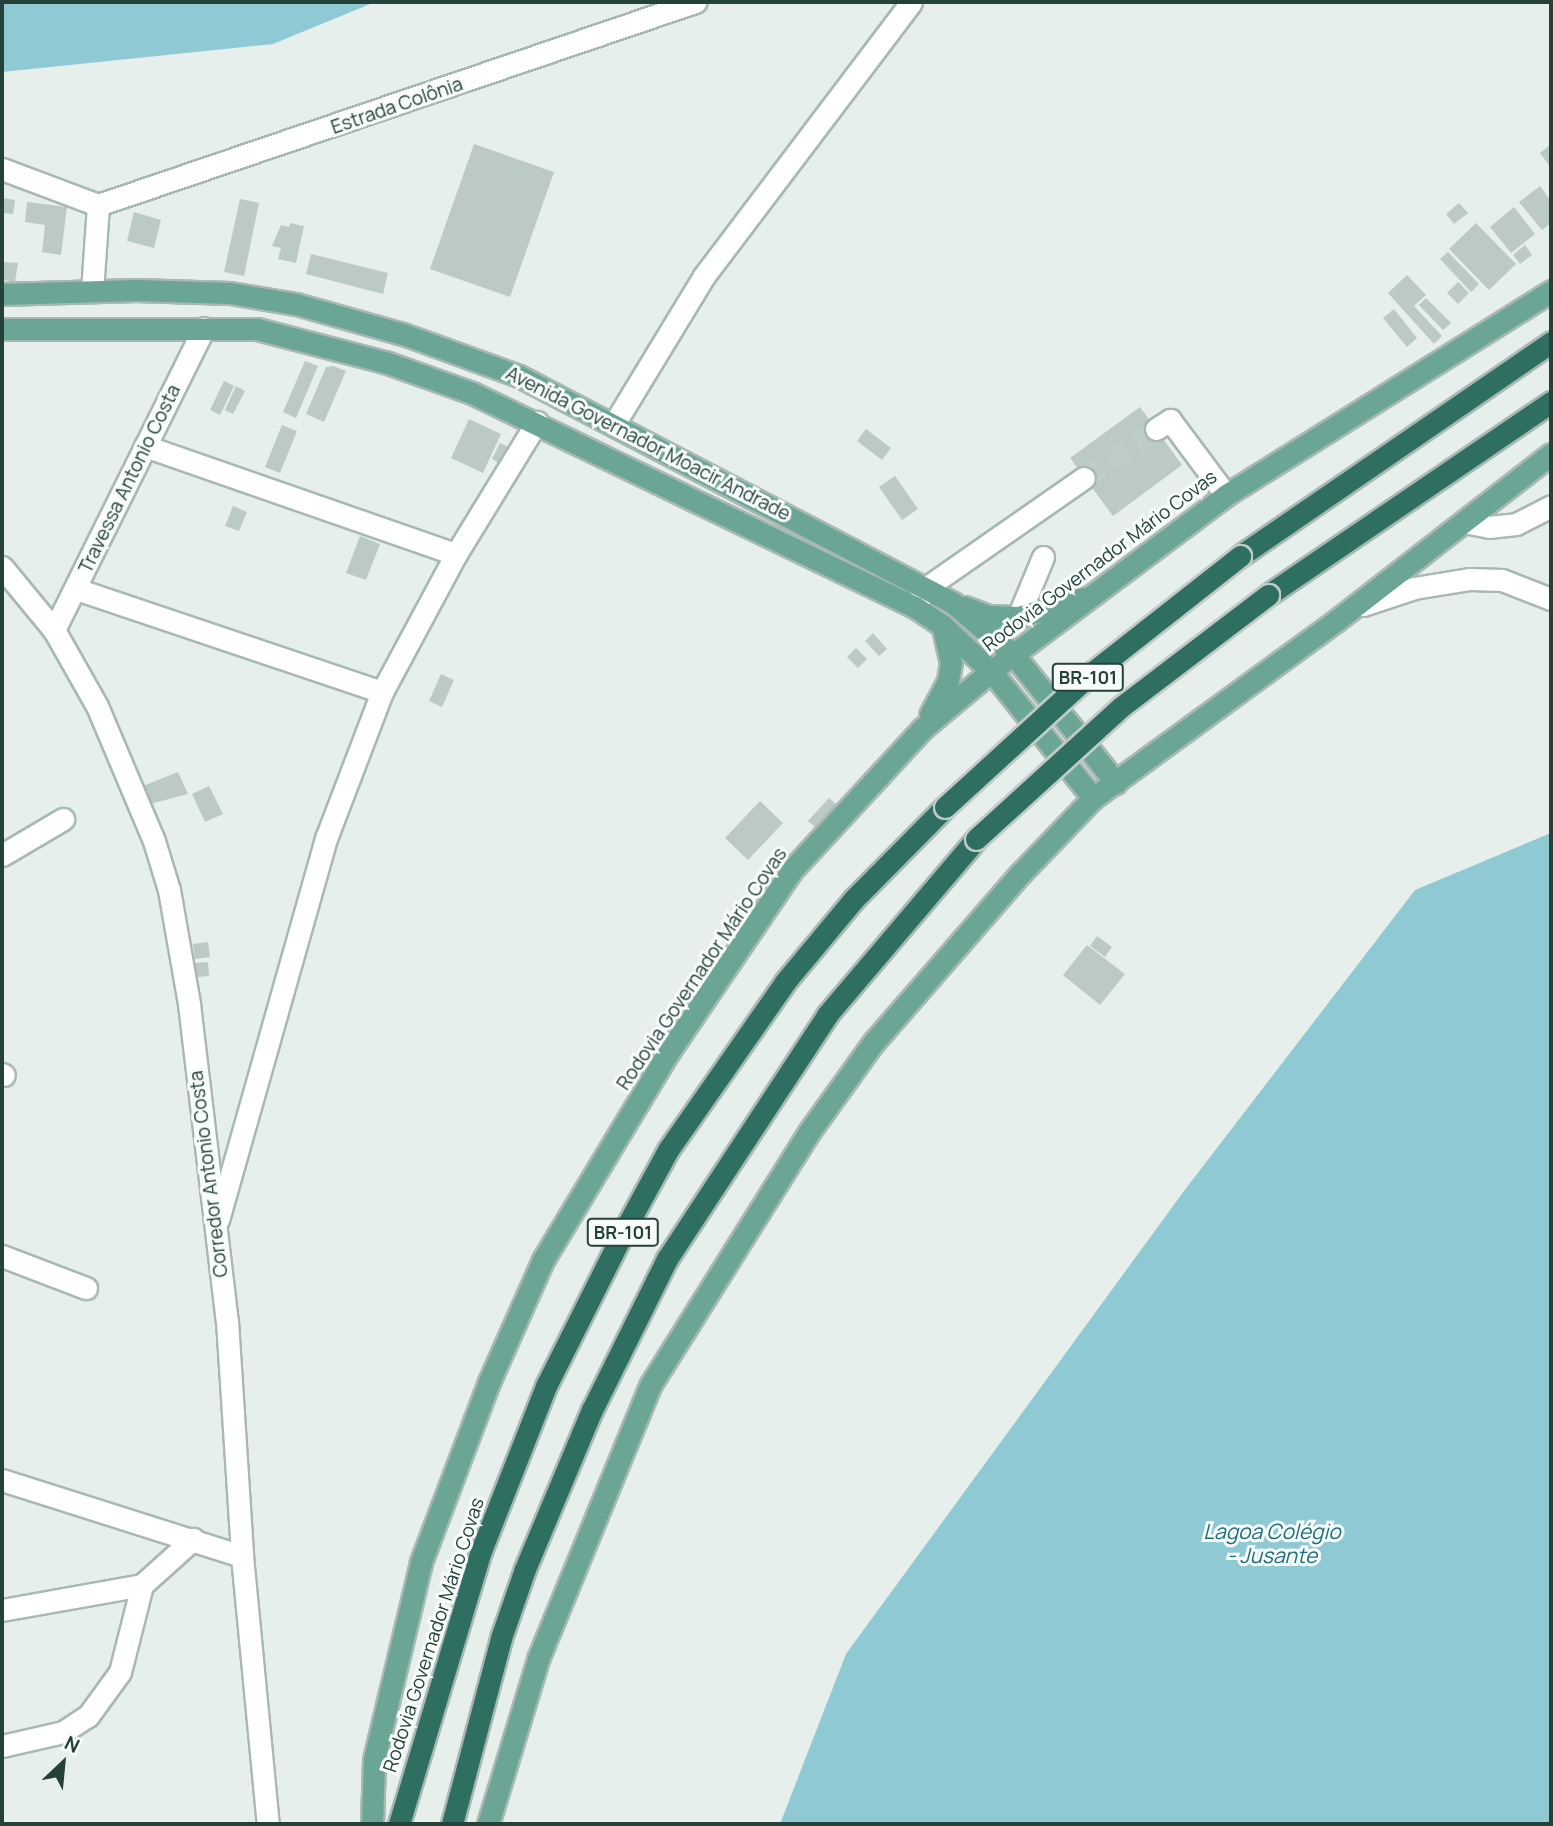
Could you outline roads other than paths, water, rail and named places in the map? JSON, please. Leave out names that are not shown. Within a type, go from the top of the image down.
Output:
[{"type":"highway","name":"Rodovia Governador Mário Covas","points":[[399,1824],[481,1551],[546,1386],[625,1229],[674,1140],[785,982],[853,900],[945,807],[1094,671],[1240,556],[1551,342]]},
{"type":"highway","name":"BR-101","points":[[452,1824],[500,1638],[592,1410],[667,1259],[716,1178],[827,1015],[976,839],[1121,707],[1268,594],[1551,402]]},
{"type":"main road","name":"Avenida Governador Moacir Andrade","points":[[2,294],[92,291],[230,293],[296,304],[403,334],[519,376],[927,587],[953,603],[1013,654],[1116,783]]},
{"type":"main road","name":"Rodovia Governador Mário Covas","points":[[372,1824],[374,1760],[421,1562],[489,1382],[543,1260],[668,1054],[793,870],[922,729],[990,671],[1226,495],[1551,291]]},
{"type":"main road","points":[[229,327],[230,293]]},
{"type":"main road","name":"Avenida Governador Moacir Andrade","points":[[2,330],[229,327],[257,329],[385,362],[537,422],[915,607],[942,625],[990,671],[1093,799]]},
{"type":"main road","points":[[488,1824],[538,1659],[651,1384],[808,1132],[873,1043],[1021,873],[1093,799],[1337,620],[1551,454]]},
{"type":"main road","points":[[953,603],[989,616],[1018,617],[1091,596]]},
{"type":"main road","points":[[922,729],[948,681],[951,663],[942,625]]},
{"type":"street","name":"Estrada Colônia","points":[[98,205],[695,2]]},
{"type":"street","points":[[614,424],[704,276],[911,2]]},
{"type":"street","points":[[2,169],[98,205],[92,291]]},
{"type":"street","points":[[2,183],[43,183]]},
{"type":"street","name":"Travessa Antonio Costa","points":[[54,630],[204,328]]},
{"type":"street","points":[[1156,429],[1170,420],[1226,495]]},
{"type":"street","points":[[216,1228],[327,836],[382,692],[457,554],[537,422]]},
{"type":"street","points":[[145,446],[457,554]]},
{"type":"street","points":[[915,607],[927,587],[1084,478]]},
{"type":"street","points":[[1464,522],[1489,527],[1516,524],[1551,506]]},
{"type":"street","points":[[1018,617],[1043,557]]},
{"type":"street","name":"Corredor Antonio Costa","points":[[2,567],[54,630],[123,764],[169,891],[189,1004],[227,1321],[242,1556],[268,1824]]},
{"type":"street","points":[[1337,620],[1377,597],[1470,579],[1502,580],[1551,599]]},
{"type":"street","points":[[76,589],[382,692]]},
{"type":"street","points":[[2,855],[63,819]]},
{"type":"street","points":[[2,1256],[86,1288]]},
{"type":"street","points":[[2,1480],[242,1556]]},
{"type":"street","points":[[2,1610],[142,1585],[192,1539]]},
{"type":"street","points":[[2,1746],[63,1732],[88,1716],[120,1672],[142,1585]]},
{"type":"water","points":[[2,2],[375,2],[273,44],[2,72]]},
{"type":"water","name":"Lagoa Colégio - Jusante","points":[[1551,833],[1551,1824],[780,1824],[846,1654],[1184,1191],[1415,890]]},
{"type":"tunnel","points":[[1084,478],[1156,429]]}]
